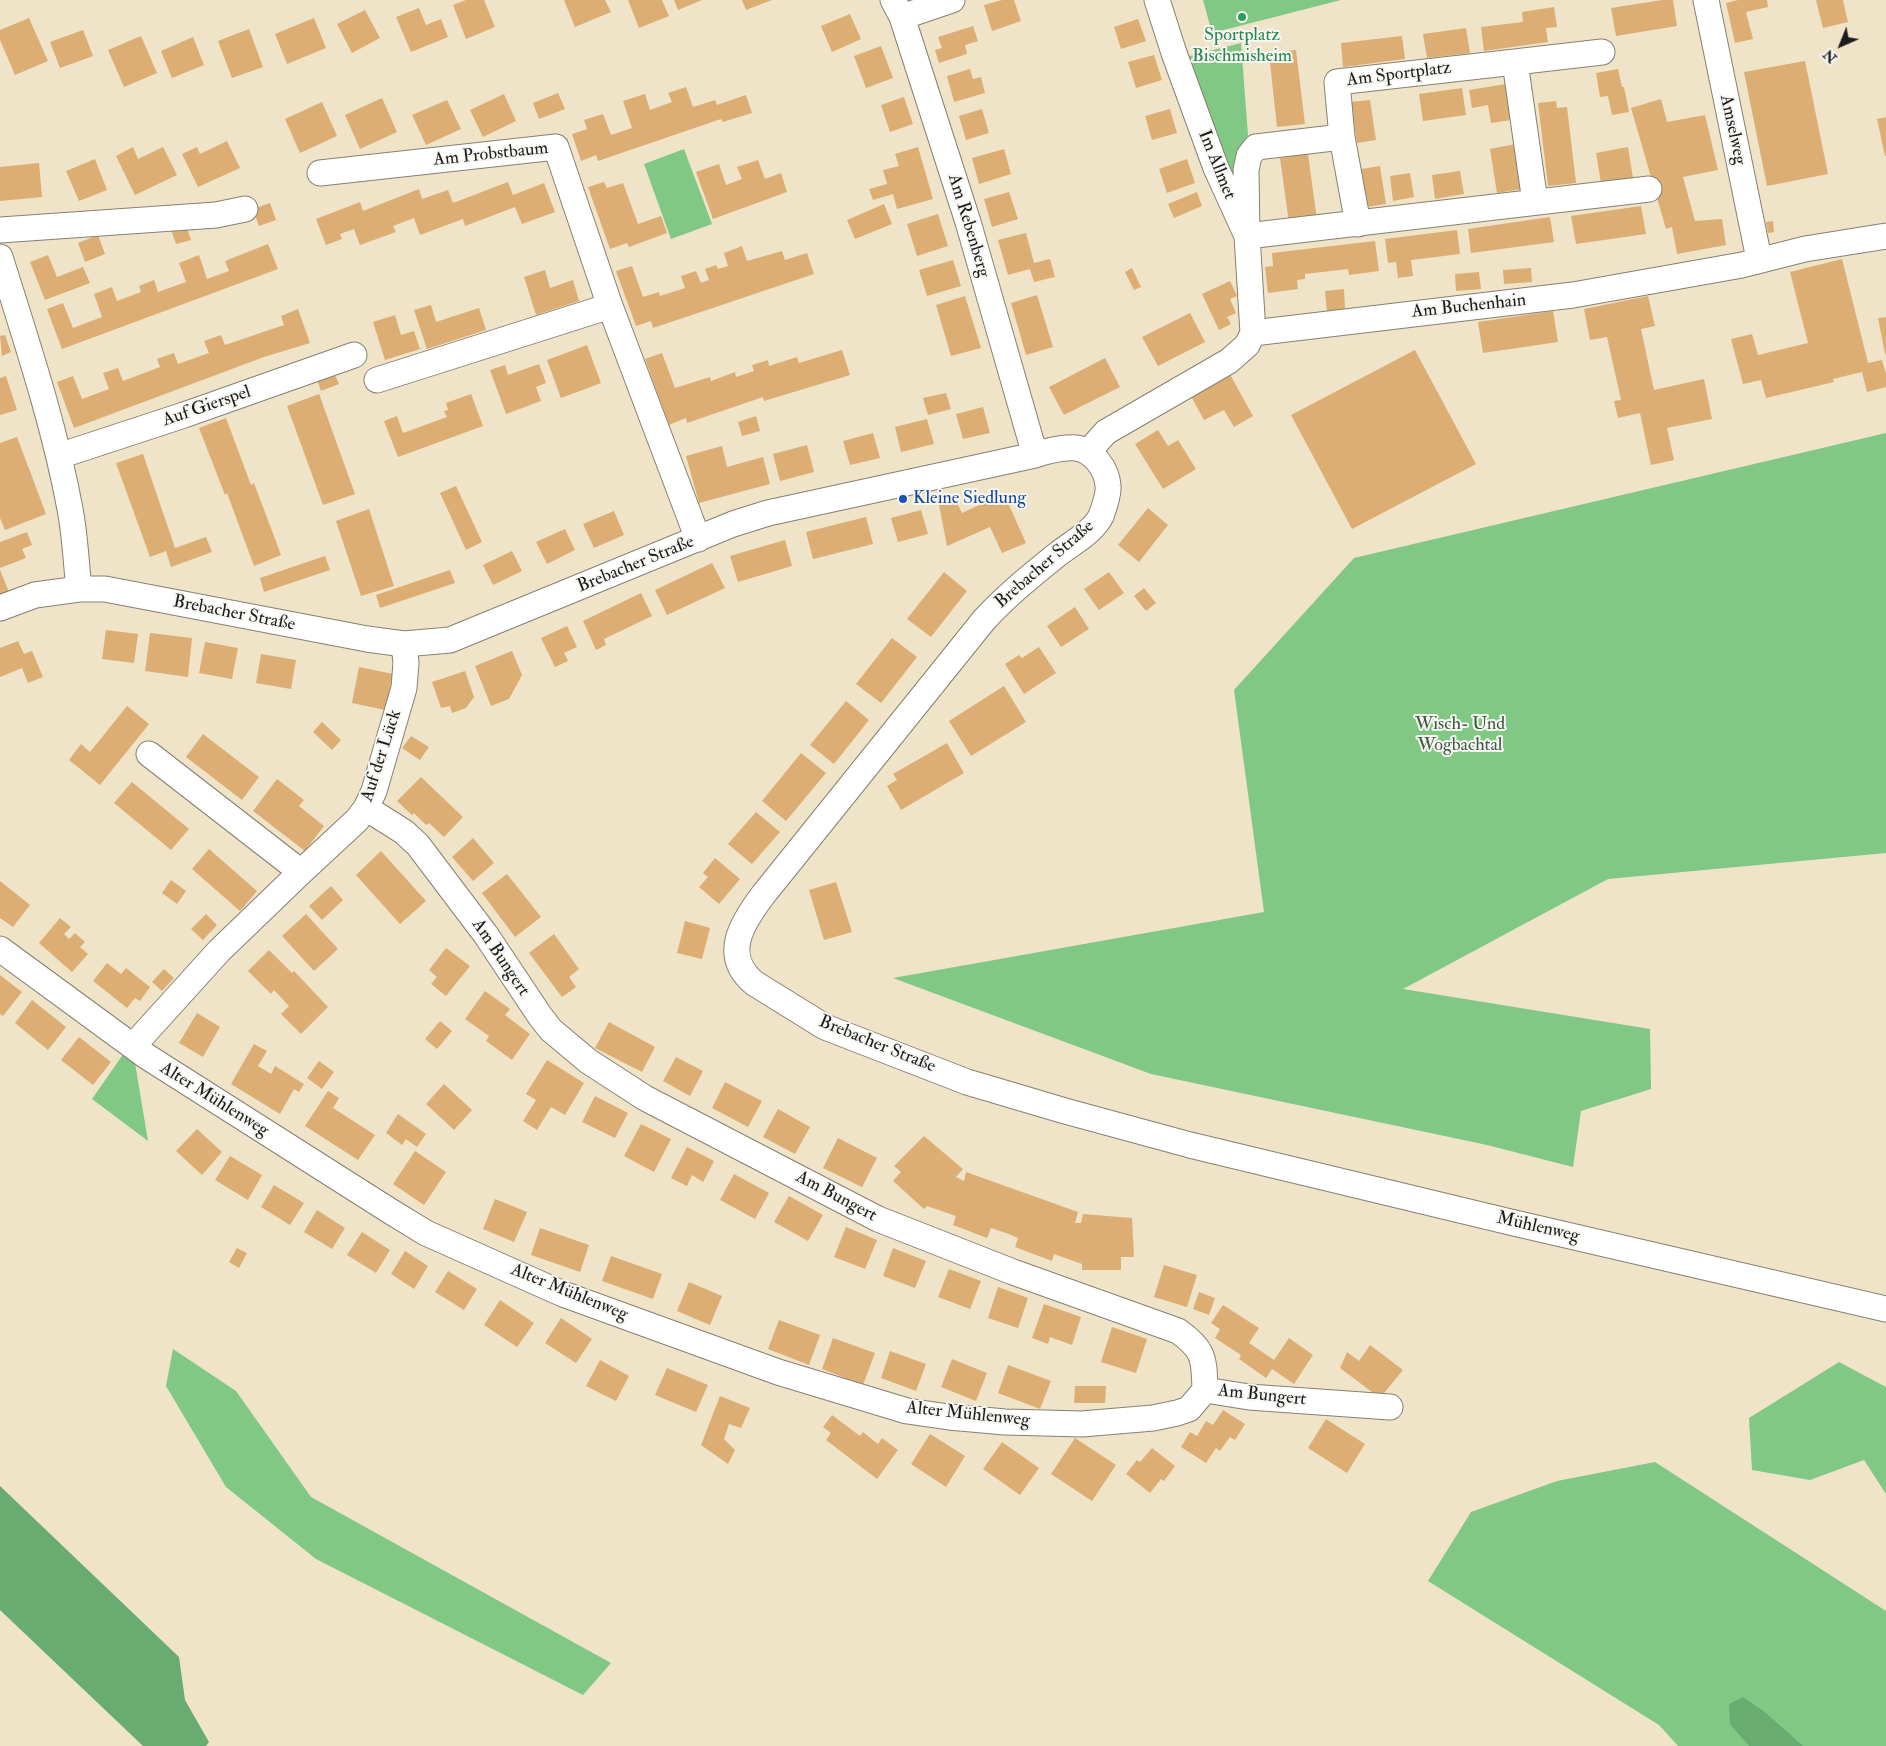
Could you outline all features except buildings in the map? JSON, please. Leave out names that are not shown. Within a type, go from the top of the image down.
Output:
[{"type":"street","points":[[897,8],[952,0]]},
{"type":"street","name":"Im Allmet","points":[[1157,0],[1174,53],[1216,168],[1247,236],[1253,333]]},
{"type":"street","name":"Amselweg","points":[[1706,0],[1759,260]]},
{"type":"street","name":"Am Rebenberg","points":[[897,8],[968,222],[1035,456]]},
{"type":"street","name":"Am Sportplatz","points":[[1358,224],[1342,136],[1337,82],[1602,52]]},
{"type":"street","points":[[1515,62],[1535,202]]},
{"type":"street","points":[[1342,136],[1256,147],[1249,156],[1246,170],[1247,236],[1649,189]]},
{"type":"street","name":"Am Probstbaum","points":[[320,173],[556,147],[610,306],[698,539]]},
{"type":"street","points":[[0,230],[216,214],[245,209]]},
{"type":"street","name":"Am Buchenhain","points":[[1253,333],[1573,295],[1742,265],[1805,249],[1886,236]]},
{"type":"street","points":[[0,257],[10,320],[58,456],[70,511],[79,588]]},
{"type":"street","points":[[377,380],[610,306]]},
{"type":"street","points":[[1088,452],[1106,432],[1229,361],[1246,345],[1253,333]]},
{"type":"street","name":"Auf Gierspel","points":[[58,456],[184,416],[354,355]]},
{"type":"street","name":"Brebacher Straße","points":[[0,608],[35,595],[79,588],[105,590],[367,639],[404,644],[450,640],[733,524],[768,513],[1035,456],[1048,451],[1076,448],[1088,452],[1096,458],[1104,472],[1109,487],[1100,517],[1089,530],[1000,603],[968,638],[748,915],[740,929],[737,944],[738,957],[745,976],[825,1027],[967,1082],[1190,1145]]},
{"type":"street","name":"Auf der Lück","points":[[133,1046],[219,951],[357,820],[366,808],[374,791],[404,688],[406,664],[404,644]]},
{"type":"street","points":[[149,754],[301,872]]},
{"type":"street","name":"Am Bungert","points":[[366,808],[404,832],[418,845],[486,935],[540,1016],[562,1040],[608,1076],[645,1098],[878,1219],[1013,1272],[1178,1331],[1194,1342],[1200,1351],[1204,1364],[1205,1390],[1249,1397],[1390,1407]]},
{"type":"street","name":"Alter Mühlenweg","points":[[0,949],[180,1078],[390,1211],[426,1233],[563,1294],[778,1372],[907,1411],[1005,1422],[1082,1424],[1153,1418],[1189,1409],[1205,1390]]},
{"type":"street","name":"Mühlenweg","points":[[1190,1145],[1510,1222],[1886,1309]]},
{"type":"green space","name":"Sportplatz Bischmisheim","points":[[1203,0],[1341,0],[1212,33]]},
{"type":"green space","points":[[1241,43],[1248,135],[1238,153],[1237,181],[1228,185],[1186,57]]},
{"type":"green space","points":[[684,149],[712,224],[671,239],[644,164]]},
{"type":"green space","name":"Wisch- Und Wogbachtal","points":[[1886,433],[1886,853],[1608,879],[1403,989],[1650,1029],[1651,1089],[1581,1111],[1573,1167],[1487,1145],[1151,1074],[893,978],[1264,912],[1234,690],[1354,558]]},
{"type":"green space","points":[[124,1053],[135,1063],[148,1141],[92,1099]]},
{"type":"green space","points":[[173,1349],[236,1391],[311,1497],[611,1663],[583,1695],[316,1559],[226,1487],[166,1386]]},
{"type":"green space","points":[[1839,1362],[1886,1387],[1886,1494],[1864,1460],[1810,1480],[1752,1470],[1749,1418]]},
{"type":"green space","points":[[1655,1462],[1886,1611],[1886,1746],[1678,1746],[1659,1725],[1428,1581],[1471,1512],[1557,1481]]},
{"type":"green space","points":[[0,1486],[179,1657],[185,1700],[209,1742],[206,1746],[143,1746],[0,1610]]},
{"type":"green space","points":[[1743,1697],[1766,1713],[1803,1746],[1749,1746],[1730,1724],[1729,1704]]},
{"type":"place","name":"Sportplatz Bischmisheim","points":[[1242,17]]},
{"type":"place","name":"Kleine Siedlung","points":[[903,499]]}]
